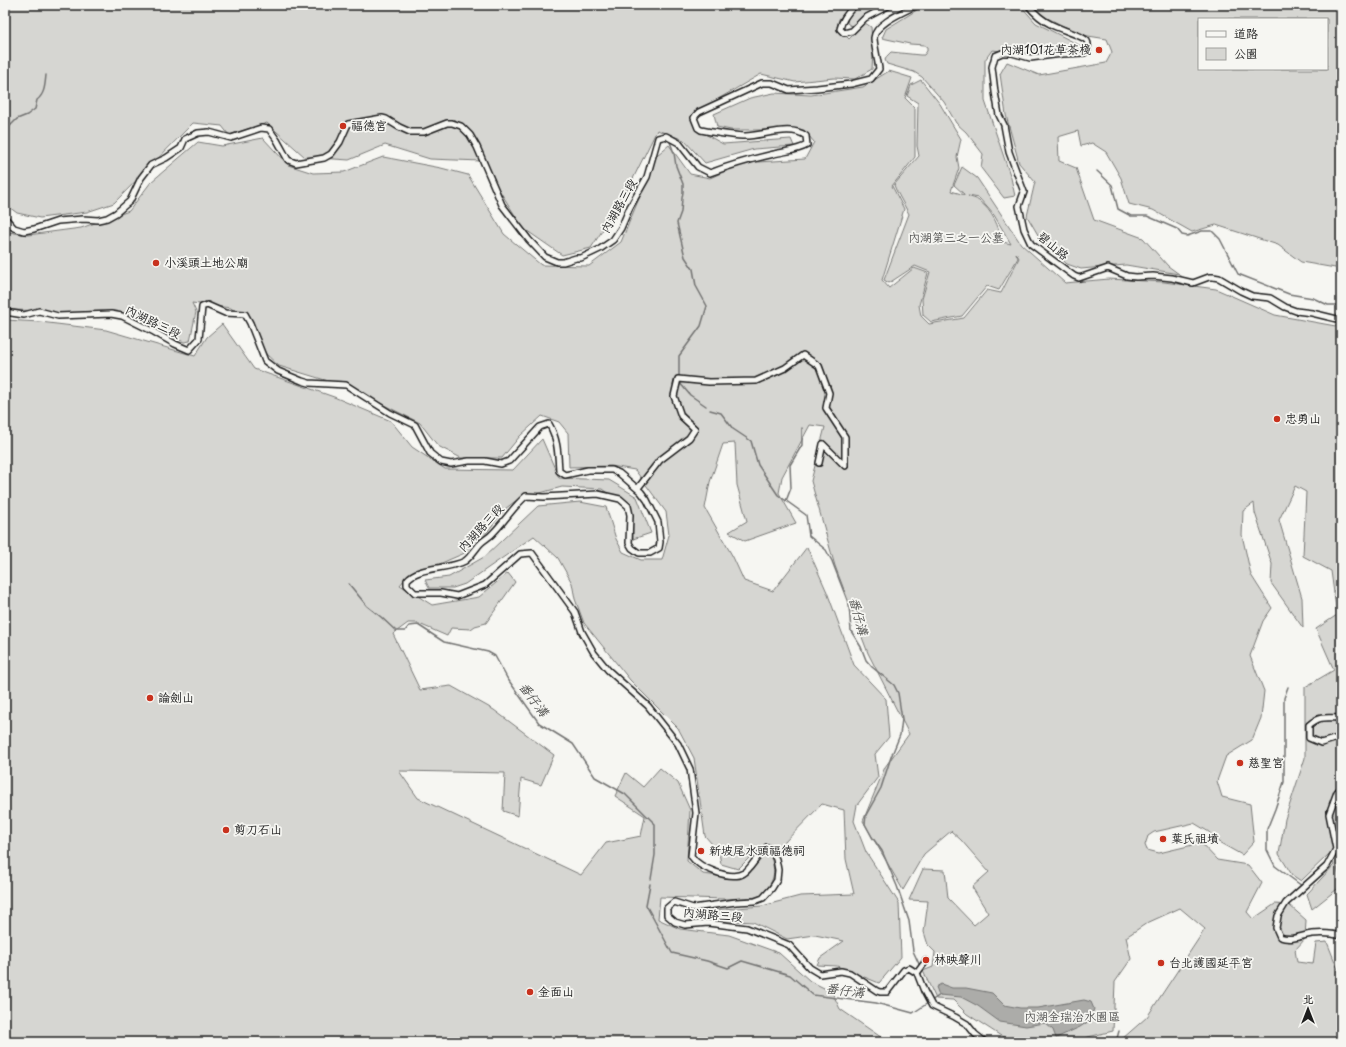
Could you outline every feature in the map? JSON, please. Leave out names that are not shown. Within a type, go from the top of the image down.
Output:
[{"type":"street","points":[[855,5],[848,12],[840,29],[844,33],[852,31],[865,18],[890,5]]},
{"type":"street","name":"內湖路三段","points":[[5,218],[14,228],[24,231],[58,222],[83,219],[98,220],[107,218],[116,213],[130,201],[141,178],[151,166],[181,148],[185,139],[198,133],[209,132],[230,138],[261,128],[269,129],[288,160],[296,164],[324,158],[332,154],[340,142],[348,124],[382,118],[410,132],[424,132],[447,123],[461,126],[470,135],[477,147],[502,205],[529,240],[545,257],[550,260],[563,262],[581,258],[600,249],[613,240],[621,228],[630,207],[647,177],[658,138],[666,136],[679,143],[698,167],[710,173],[734,164],[774,154],[800,150],[807,145],[806,136],[801,132],[780,131],[744,136],[701,130],[698,128],[694,118],[699,112],[762,83],[772,83],[788,90],[851,84],[871,78],[879,69],[874,38],[876,30],[889,20],[917,5]]},
{"type":"street","name":"碧山路","points":[[1028,5],[1036,15],[1044,21],[1084,38],[1088,44],[1088,50],[1084,53],[1030,58],[1012,53],[1002,53],[995,56],[992,67],[999,115],[1004,125],[1009,152],[1024,192],[1019,206],[1024,229],[1031,244],[1074,276],[1079,278],[1108,268],[1127,276],[1154,276],[1172,278],[1193,283],[1208,277],[1214,277],[1219,278],[1247,294],[1270,298],[1285,307],[1296,311],[1341,320]]},
{"type":"street","name":"內湖路三段","points":[[5,312],[24,315],[38,311],[58,316],[111,314],[122,316],[189,350],[200,339],[202,307],[207,305],[225,313],[245,314],[265,361],[278,370],[302,381],[309,383],[346,385],[390,413],[415,425],[430,453],[441,462],[451,464],[469,461],[485,461],[501,464],[509,461],[540,427],[549,424],[558,447],[559,471],[565,475],[588,470],[612,470],[619,473],[642,492],[658,522],[660,542],[659,548],[650,553],[639,553],[632,548],[629,543],[629,511],[628,506],[620,498],[598,494],[544,497],[526,496],[518,502],[493,534],[481,543],[466,560],[453,566],[411,575],[407,580],[407,585],[415,592],[440,592],[457,596],[485,585],[520,554],[532,553],[575,612],[582,632],[594,654],[608,670],[648,706],[678,744],[690,769],[696,806],[691,856],[694,861],[712,871],[736,876],[745,873],[763,850],[767,848],[770,849],[776,859],[778,870],[777,880],[763,898],[755,901],[693,908],[674,902],[667,908],[667,915],[675,922],[685,925],[708,923],[747,928],[789,945],[810,968],[820,974],[846,971],[880,992],[887,992],[904,970],[910,968],[917,973]]},
{"type":"street","points":[[638,488],[660,460],[689,438],[695,429],[681,416],[674,396],[678,379],[708,382],[756,382],[785,368],[803,355],[819,366],[829,393],[826,408],[845,437],[845,466],[823,444],[819,463]]},
{"type":"street","points":[[1341,718],[1332,717],[1316,719],[1309,725],[1309,738],[1321,743],[1341,736]]},
{"type":"street","points":[[1341,788],[1337,792],[1330,814],[1336,849],[1327,866],[1286,903],[1278,916],[1276,928],[1280,937],[1287,939],[1296,939],[1304,936],[1328,933],[1341,936]]},
{"type":"street","points":[[926,961],[917,973],[932,1006],[967,1024],[975,1034],[985,1042]]},
{"type":"green space","points":[[5,5],[851,5],[839,19],[837,27],[849,39],[865,23],[871,27],[873,53],[872,69],[855,79],[834,78],[795,82],[761,74],[694,113],[696,129],[723,144],[791,139],[794,146],[754,149],[705,163],[684,140],[657,130],[624,197],[591,248],[562,255],[523,228],[481,161],[430,159],[385,145],[349,160],[305,157],[267,123],[229,135],[222,126],[193,123],[114,203],[87,212],[40,218],[17,213],[5,204]]},
{"type":"green space","points":[[859,5],[880,5],[851,26],[847,23],[848,17]]},
{"type":"green space","points":[[925,5],[1020,5],[1036,23],[1083,47],[1074,52],[1032,54],[992,50],[985,60],[985,101],[1011,178],[1015,196],[1004,198],[981,168],[983,154],[966,132],[956,123],[944,102],[922,77],[914,72],[887,64],[885,60],[891,52],[924,55],[927,51],[927,47],[924,45],[910,44],[882,38],[886,29]]},
{"type":"green space","points":[[1030,5],[1341,5],[1341,269],[1301,262],[1278,245],[1216,225],[1192,232],[1153,210],[1129,204],[1121,178],[1106,152],[1092,143],[1081,146],[1078,131],[1058,137],[1059,161],[1076,168],[1094,220],[1143,238],[1168,266],[1179,274],[1126,265],[1081,269],[1067,264],[1041,240],[1027,216],[1035,182],[1019,163],[1006,115],[1000,74],[1007,62],[1039,75],[1106,63],[1112,52],[1107,39],[1082,35],[1035,12]]},
{"type":"green space","points":[[889,71],[912,78],[905,98],[915,108],[915,157],[892,186],[904,209],[882,280],[889,288],[914,268],[928,273],[919,305],[921,316],[929,324],[964,318],[987,290],[1001,293],[1019,258],[1016,253],[1018,258],[999,290],[987,286],[962,316],[931,322],[923,315],[922,299],[930,272],[915,266],[889,283],[884,280],[909,214],[894,185],[919,156],[917,146],[918,103],[907,96],[911,85],[921,80],[940,104],[961,139],[957,157],[959,168],[951,191],[965,195],[954,185],[962,167],[977,178],[1021,244],[1065,283],[1109,279],[1164,282],[1216,289],[1275,315],[1341,327],[1341,886],[1312,909],[1307,894],[1334,865],[1329,854],[1301,881],[1292,875],[1279,854],[1285,819],[1305,758],[1305,687],[1334,670],[1316,629],[1337,615],[1331,571],[1303,556],[1306,492],[1295,486],[1279,520],[1302,598],[1303,628],[1271,583],[1272,564],[1255,513],[1254,503],[1243,511],[1242,535],[1251,575],[1272,608],[1263,621],[1250,656],[1264,691],[1261,718],[1252,740],[1226,756],[1217,781],[1222,797],[1250,804],[1254,842],[1242,855],[1215,840],[1209,832],[1194,823],[1154,832],[1148,836],[1145,845],[1147,850],[1159,853],[1201,843],[1217,860],[1248,865],[1262,883],[1247,912],[1253,919],[1275,904],[1289,905],[1306,920],[1305,939],[1295,950],[1297,962],[1313,964],[1316,943],[1327,942],[1341,977],[1341,1042],[1128,1042],[1122,1039],[1147,1017],[1205,929],[1180,908],[1147,923],[1126,937],[1131,959],[1115,982],[1113,1031],[1088,1037],[1081,1042],[1021,1042],[1001,1036],[967,1014],[953,1000],[936,999],[923,971],[933,967],[935,952],[928,945],[924,932],[928,901],[909,900],[923,869],[945,870],[948,898],[974,925],[988,913],[972,887],[989,872],[961,840],[951,831],[924,854],[903,890],[863,821],[885,767],[909,734],[868,653],[835,566],[811,481],[825,427],[810,425],[782,477],[779,493],[796,523],[745,541],[729,532],[747,521],[737,485],[735,443],[723,444],[710,482],[705,508],[733,557],[744,581],[773,591],[807,547],[827,592],[854,665],[886,699],[889,737],[875,754],[878,777],[857,805],[854,821],[866,852],[899,903],[901,957],[879,983],[837,966],[817,965],[820,958],[844,941],[815,935],[787,939],[753,922],[697,919],[698,911],[762,906],[800,896],[854,894],[846,859],[844,810],[822,804],[777,850],[767,845],[759,848],[738,869],[721,864],[719,852],[705,836],[694,758],[678,728],[630,680],[584,623],[575,599],[572,583],[558,558],[534,536],[465,584],[453,588],[429,588],[425,580],[449,577],[484,557],[538,506],[580,502],[606,507],[616,539],[623,552],[641,560],[662,560],[669,535],[666,512],[635,470],[611,466],[569,467],[568,433],[559,422],[542,416],[520,436],[502,458],[461,458],[438,446],[420,423],[348,387],[279,366],[266,354],[249,323],[231,308],[192,303],[196,312],[190,341],[184,342],[131,317],[62,317],[53,311],[12,310],[5,306],[5,228],[8,232],[28,235],[81,228],[129,211],[151,182],[198,142],[222,146],[263,138],[288,165],[313,173],[344,172],[383,157],[441,168],[468,175],[504,234],[541,265],[589,266],[621,242],[657,155],[669,145],[690,174],[710,178],[743,163],[805,159],[814,142],[804,130],[731,130],[717,127],[714,114],[750,98],[774,93],[811,95],[863,87]],"holes":[[[968,196],[979,198],[994,215],[1011,244],[1003,242],[997,225],[988,209],[978,200]]]},
{"type":"green space","points":[[5,320],[40,322],[106,330],[195,356],[207,337],[222,324],[254,369],[334,397],[391,421],[412,447],[445,469],[513,470],[542,439],[559,478],[609,480],[637,497],[651,533],[633,539],[632,512],[602,489],[562,487],[518,499],[505,509],[474,549],[437,565],[409,574],[400,585],[432,605],[479,597],[508,573],[515,582],[486,623],[475,626],[471,629],[451,628],[447,636],[417,623],[408,623],[393,634],[420,690],[451,686],[494,710],[554,755],[541,785],[521,779],[518,816],[503,811],[505,773],[399,771],[418,798],[581,875],[606,843],[641,836],[645,816],[615,796],[626,773],[643,787],[660,768],[678,783],[690,810],[687,861],[703,874],[740,879],[749,873],[760,856],[765,852],[770,854],[774,872],[769,886],[761,897],[725,899],[660,897],[658,919],[680,929],[729,935],[779,953],[810,981],[832,992],[840,1009],[888,1042],[5,1042]]},
{"type":"shaded area","points":[[941,984],[952,988],[966,988],[992,993],[1004,1005],[1020,1008],[1038,1008],[1084,1000],[1091,1002],[1094,1009],[1089,1021],[1080,1027],[1056,1038],[1053,1030],[1045,1023],[1026,1026],[1000,1022],[978,1006],[961,997],[939,995],[936,987]]},
{"type":"waterway","points":[[5,131],[17,119],[27,115],[35,109],[37,100],[43,92],[46,75]]},
{"type":"waterway","points":[[669,139],[674,153],[676,166],[683,184],[681,212],[677,223],[685,257],[693,269],[696,286],[707,306],[701,326],[679,356],[679,378]]},
{"type":"waterway","points":[[1097,171],[1112,185],[1118,209],[1131,216],[1147,216],[1177,229],[1182,235],[1187,236],[1202,231],[1212,231],[1220,239],[1238,274],[1289,294],[1313,298],[1328,305],[1341,305]]},
{"type":"waterway","points":[[679,382],[690,395],[706,406]]},
{"type":"waterway","name":"番仔溝","points":[[710,410],[721,413],[733,429],[751,441],[758,465],[778,495],[806,515],[809,536],[826,550],[832,561],[849,605],[851,631],[861,647],[866,660],[872,667],[894,685],[898,693],[902,719],[900,735],[881,788],[866,815],[865,824],[882,851],[897,886],[909,921],[913,951],[920,966]]},
{"type":"waterway","points":[[786,501],[791,488],[790,465],[802,445],[802,428]]},
{"type":"waterway","name":"番仔溝","points":[[349,584],[367,606],[396,631],[405,631],[409,626],[418,625],[444,642],[488,652],[495,656],[507,678],[539,723],[573,744],[595,777],[625,794],[655,824],[655,855],[651,879]]},
{"type":"waterway","points":[[1288,687],[1284,698],[1284,782],[1267,829],[1267,850],[1275,866],[1302,886]]},
{"type":"waterway","points":[[1341,860],[1338,869],[1341,892]]},
{"type":"waterway","name":"番仔溝","points":[[650,884],[646,905],[672,953],[707,961],[728,968],[742,961],[790,975],[813,995],[876,1003],[913,1013],[928,1003]]},
{"type":"waterway","name":"番仔溝","points":[[931,1001],[940,995]]},
{"type":"waterway","name":"番仔溝","points":[[1116,1042],[1119,1031]]},
{"type":"place","name":"內湖101花草茶棧","points":[[1099,50]]},
{"type":"place","name":"福德宮","points":[[343,126]]},
{"type":"place","name":"小溪頭土地公廟","points":[[156,263]]},
{"type":"place","name":"忠勇山","points":[[1277,419]]},
{"type":"place","name":"論劍山","points":[[150,698]]},
{"type":"place","name":"慈聖宮","points":[[1240,763]]},
{"type":"place","name":"剪刀石山","points":[[226,830]]},
{"type":"place","name":"葉氏祖墳","points":[[1163,839]]},
{"type":"place","name":"新坡尾水頭福德祠","points":[[701,851]]},
{"type":"place","name":"林映聲川","points":[[926,960]]},
{"type":"place","name":"台北護國延平宮","points":[[1161,963]]},
{"type":"place","name":"金面山","points":[[530,992]]},
{"type":"park label","name":"內湖第三之一公墓","points":[[956,238]]},
{"type":"park label","name":"內湖金瑞治水園區","points":[[1072,1017]]}]
